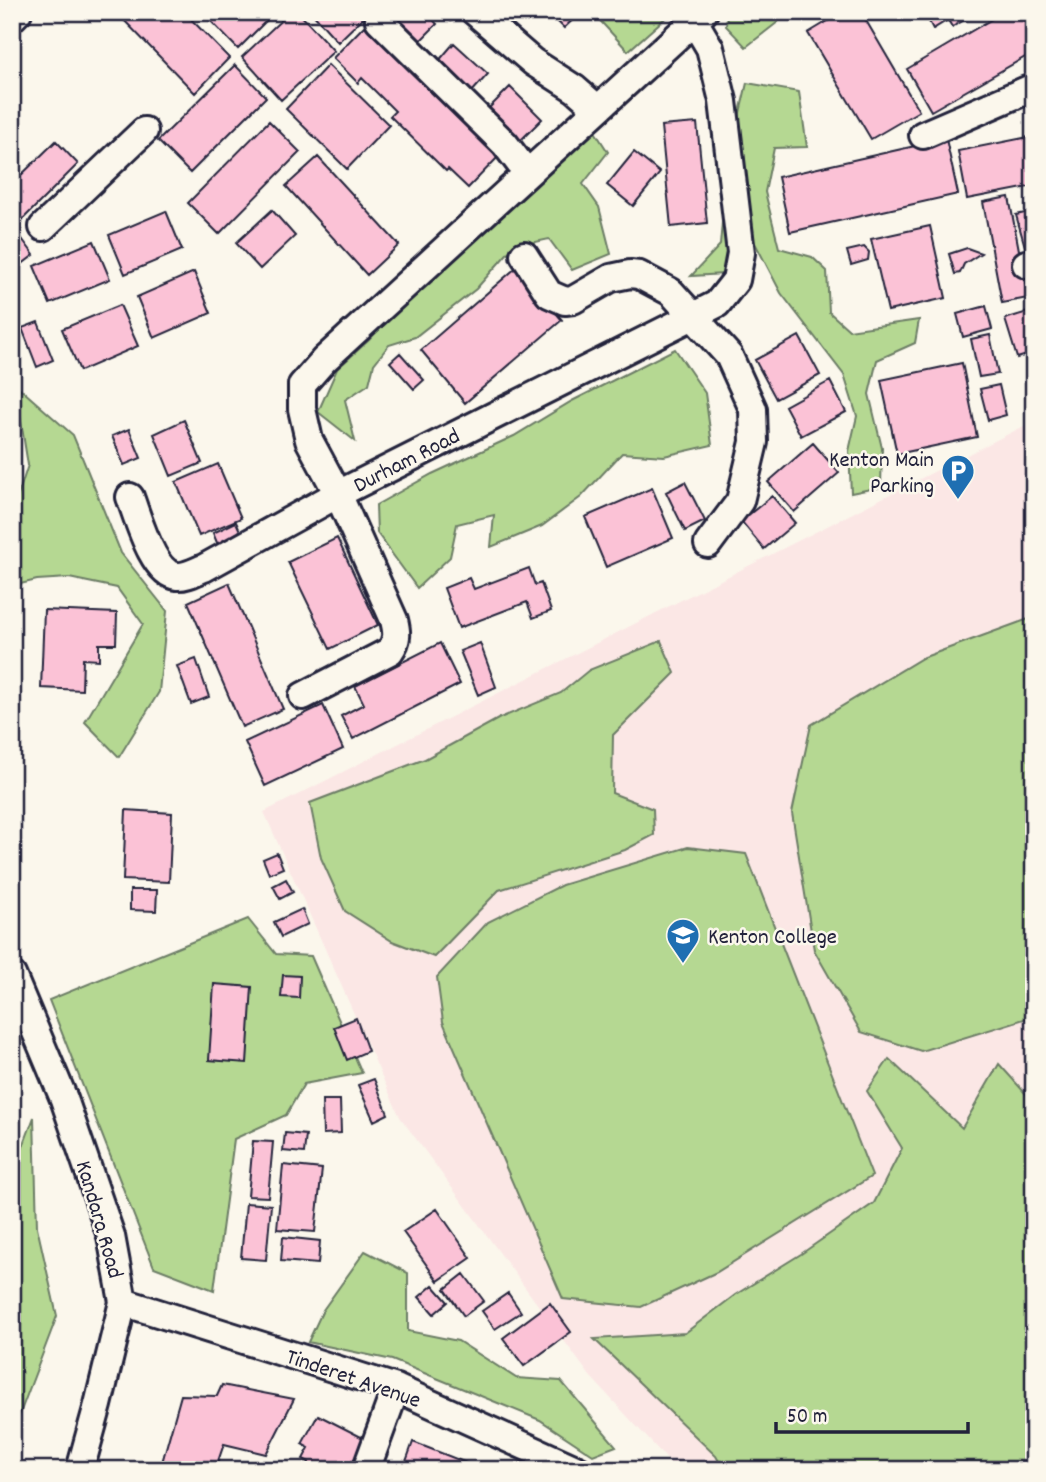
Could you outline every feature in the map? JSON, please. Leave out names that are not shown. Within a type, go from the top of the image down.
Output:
[{"type":"street","points":[[12,18],[18,12]]},
{"type":"street","points":[[475,12],[523,55],[575,89],[598,109]]},
{"type":"street","name":"Durham Road","points":[[699,17],[723,101],[741,253],[736,280],[730,288],[717,304],[338,494],[310,440],[302,410],[302,385],[324,360],[699,17]]},
{"type":"street","points":[[379,20],[505,145],[527,173]]},
{"type":"street","points":[[923,135],[1034,88]]},
{"type":"street","points":[[43,227],[144,131]]},
{"type":"street","points":[[524,256],[542,286],[558,299],[573,300],[611,278],[639,275],[671,292],[729,356],[753,409],[754,442],[740,501],[708,544]]},
{"type":"street","points":[[130,497],[157,564],[171,574],[181,577],[204,568],[338,494],[394,620],[397,633],[395,644],[390,651],[303,696]]},
{"type":"street","name":"Kandara Road","points":[[12,975],[64,1099],[111,1236],[123,1302],[80,1470]]},
{"type":"street","name":"Tinderet Avenue","points":[[123,1302],[396,1388],[578,1470]]},
{"type":"street","points":[[366,1470],[396,1388]]},
{"type":"shaded area","name":"Kenton College","points":[[1034,421],[1034,1470],[677,1470],[590,1376],[400,1117],[264,812]]},
{"type":"green space","points":[[592,12],[672,12],[628,51]]},
{"type":"green space","points":[[727,12],[780,12],[778,22],[746,47],[726,26]]},
{"type":"green space","points":[[747,83],[799,92],[807,147],[774,148],[765,192],[779,248],[812,257],[827,271],[829,312],[849,330],[919,320],[915,343],[877,360],[869,394],[882,448],[881,487],[851,493],[849,451],[857,416],[844,375],[781,293],[755,243],[724,274],[691,276],[720,245],[724,200],[719,152],[739,117]]},
{"type":"green space","points":[[594,130],[608,152],[583,184],[599,207],[611,254],[572,270],[549,239],[513,247],[476,289],[415,337],[389,345],[374,364],[369,384],[345,400],[355,441],[318,412],[337,369],[369,340],[420,283]]},
{"type":"green space","points":[[675,349],[705,393],[712,445],[664,456],[622,453],[581,497],[542,526],[491,547],[494,515],[457,524],[450,557],[417,588],[377,533],[376,505],[432,474],[514,436],[572,401]]},
{"type":"green space","points":[[15,384],[73,435],[121,553],[167,611],[159,692],[119,757],[85,722],[143,624],[117,588],[69,578],[37,580],[12,586],[12,514],[28,465]]},
{"type":"green space","points":[[1034,617],[1034,1016],[921,1051],[861,1032],[814,950],[792,813],[811,725],[922,658]]},
{"type":"green space","points":[[661,641],[675,673],[613,735],[612,793],[653,809],[654,835],[625,850],[499,890],[434,957],[392,941],[345,911],[321,858],[310,803],[425,759],[500,718],[561,693],[589,670]]},
{"type":"green space","points":[[688,847],[746,854],[872,1176],[717,1272],[641,1307],[563,1299],[443,1022],[437,977],[488,922],[562,885]]},
{"type":"green space","points":[[248,919],[276,954],[311,956],[362,1073],[304,1084],[286,1115],[234,1139],[214,1290],[154,1267],[49,1000]]},
{"type":"green space","points":[[889,1059],[962,1128],[999,1064],[1034,1103],[1034,1470],[724,1470],[716,1456],[594,1339],[685,1333],[735,1295],[801,1254],[874,1203],[902,1148],[867,1091]]},
{"type":"green space","points":[[34,1117],[37,1227],[57,1316],[19,1416],[12,1423],[12,1176]]},
{"type":"green space","points":[[365,1251],[408,1273],[408,1331],[458,1341],[516,1378],[561,1381],[616,1446],[593,1455],[540,1420],[392,1360],[308,1342],[323,1310]]},
{"type":"building","points":[[116,12],[184,12],[229,58],[195,93]]},
{"type":"building","points":[[202,12],[275,12],[238,49]]},
{"type":"building","points":[[290,12],[298,12],[334,51],[281,100],[242,57]]},
{"type":"building","points":[[311,12],[369,12],[338,42]]},
{"type":"building","points":[[386,12],[426,12],[437,24],[417,44]]},
{"type":"building","points":[[443,12],[460,12],[451,21]]},
{"type":"building","points":[[556,12],[579,14],[564,28],[552,16]]},
{"type":"building","points":[[843,12],[861,12],[919,111],[871,139],[808,33]]},
{"type":"building","points":[[924,12],[979,12],[952,27],[948,20],[933,29]]},
{"type":"building","points":[[1004,12],[1034,12],[1034,52],[931,111],[907,69]]},
{"type":"building","points":[[368,22],[501,154],[468,188],[448,169],[446,171],[390,116],[395,111],[362,78],[358,83],[333,58]]},
{"type":"building","points":[[454,43],[488,74],[471,93],[437,63]]},
{"type":"building","points":[[235,65],[266,97],[190,173],[158,141]]},
{"type":"building","points":[[328,65],[389,125],[347,169],[286,109]]},
{"type":"building","points":[[510,87],[542,119],[516,145],[484,113]]},
{"type":"building","points":[[269,121],[300,152],[219,234],[188,203]]},
{"type":"building","points":[[697,123],[707,223],[671,227],[661,126]]},
{"type":"building","points":[[1034,136],[1034,186],[967,199],[958,151]]},
{"type":"building","points":[[946,139],[958,194],[790,232],[778,177]]},
{"type":"building","points":[[56,141],[78,164],[18,224],[12,218],[12,184]]},
{"type":"building","points":[[634,152],[660,173],[633,206],[607,185]]},
{"type":"building","points":[[318,157],[399,245],[367,275],[286,186]]},
{"type":"building","points":[[1009,197],[1028,298],[1002,303],[983,202]]},
{"type":"building","points":[[272,210],[295,236],[260,269],[236,243]]},
{"type":"building","points":[[166,211],[182,250],[125,274],[109,235]]},
{"type":"building","points":[[1034,211],[1034,248],[1026,250],[1016,215]]},
{"type":"building","points":[[930,226],[946,298],[888,311],[871,239]]},
{"type":"building","points":[[14,228],[34,255],[13,271],[12,229]]},
{"type":"building","points":[[94,241],[110,279],[50,304],[34,266]]},
{"type":"building","points":[[864,247],[869,252],[868,260],[851,265],[847,251]]},
{"type":"building","points":[[967,248],[981,253],[964,264],[960,273],[955,274],[949,254]]},
{"type":"building","points":[[517,267],[562,320],[465,403],[421,350]]},
{"type":"building","points":[[194,272],[211,313],[154,338],[137,297]]},
{"type":"building","points":[[120,305],[138,346],[80,371],[62,329]]},
{"type":"building","points":[[986,306],[992,329],[963,337],[957,314]]},
{"type":"building","points":[[1034,310],[1034,353],[1017,358],[1005,319]]},
{"type":"building","points":[[38,322],[53,360],[37,367],[22,328]]},
{"type":"building","points":[[990,335],[998,374],[979,377],[971,339]]},
{"type":"building","points":[[799,336],[820,375],[776,399],[755,360]]},
{"type":"building","points":[[400,353],[424,380],[414,389],[390,362]]},
{"type":"building","points":[[962,363],[977,437],[897,454],[881,380]]},
{"type":"building","points":[[830,381],[846,412],[801,436],[785,406]]},
{"type":"building","points":[[999,385],[1006,415],[988,420],[980,389]]},
{"type":"building","points":[[184,420],[202,463],[171,476],[154,434]]},
{"type":"building","points":[[129,429],[141,458],[124,465],[112,436]]},
{"type":"building","points":[[813,443],[839,473],[794,512],[768,482]]},
{"type":"building","points":[[218,464],[241,518],[199,536],[176,482]]},
{"type":"building","points":[[685,482],[705,521],[685,531],[666,492]]},
{"type":"building","points":[[652,488],[673,538],[606,567],[585,517]]},
{"type":"building","points":[[772,496],[795,523],[764,549],[741,521]]},
{"type":"building","points":[[236,522],[246,544],[222,555],[213,533]]},
{"type":"building","points":[[337,538],[378,625],[330,649],[288,562]]},
{"type":"building","points":[[529,568],[535,585],[541,583],[551,611],[533,618],[527,602],[459,628],[444,588],[469,578],[474,589]]},
{"type":"building","points":[[229,583],[283,709],[242,727],[188,602]]},
{"type":"building","points":[[44,610],[117,613],[116,644],[99,644],[99,660],[83,659],[82,690],[41,688]]},
{"type":"building","points":[[440,643],[460,684],[353,739],[341,716],[364,704],[355,686]]},
{"type":"building","points":[[480,643],[496,687],[478,695],[460,651]]},
{"type":"building","points":[[196,659],[209,697],[191,704],[177,666]]},
{"type":"building","points":[[323,705],[343,749],[265,786],[245,742]]},
{"type":"building","points":[[126,810],[172,813],[169,882],[123,880]]},
{"type":"building","points":[[277,853],[283,868],[269,874],[263,859]]},
{"type":"building","points":[[286,879],[293,892],[280,899],[273,886]]},
{"type":"building","points":[[130,890],[157,890],[156,911],[130,910]]},
{"type":"building","points":[[302,909],[308,924],[281,937],[274,922]]},
{"type":"building","points":[[283,975],[300,976],[299,998],[281,997]]},
{"type":"building","points":[[214,984],[252,987],[247,1063],[209,1060]]},
{"type":"building","points":[[356,1018],[368,1051],[347,1060],[334,1027]]},
{"type":"building","points":[[374,1079],[388,1114],[374,1121],[358,1085]]},
{"type":"building","points":[[322,1100],[340,1100],[341,1133],[323,1134]]},
{"type":"building","points":[[285,1133],[306,1135],[304,1153],[283,1151]]},
{"type":"building","points":[[253,1141],[273,1142],[268,1197],[248,1196]]},
{"type":"building","points":[[283,1165],[322,1169],[315,1232],[277,1229]]},
{"type":"building","points":[[246,1203],[271,1205],[266,1260],[241,1258]]},
{"type":"building","points":[[437,1209],[471,1258],[438,1281],[403,1232]]},
{"type":"building","points":[[283,1237],[320,1241],[318,1264],[281,1261]]},
{"type":"building","points":[[464,1274],[484,1301],[464,1316],[445,1289]]},
{"type":"building","points":[[433,1285],[448,1302],[434,1314],[419,1297]]},
{"type":"building","points":[[508,1293],[521,1312],[495,1329],[482,1311]]},
{"type":"building","points":[[550,1303],[571,1332],[524,1366],[503,1338]]},
{"type":"building","points":[[222,1385],[294,1399],[266,1454],[224,1444],[215,1470],[202,1466],[200,1470],[178,1466],[175,1470],[161,1466],[181,1395],[217,1396]]},
{"type":"building","points":[[318,1415],[371,1442],[357,1470],[305,1470],[309,1462],[303,1459],[309,1448],[302,1444]]},
{"type":"building","points":[[413,1442],[482,1469],[483,1470],[403,1470]]},
{"type":"place","name":"Kenton Main Parking","points":[[958,501]]},
{"type":"place","name":"Kenton College","points":[[683,965]]}]
